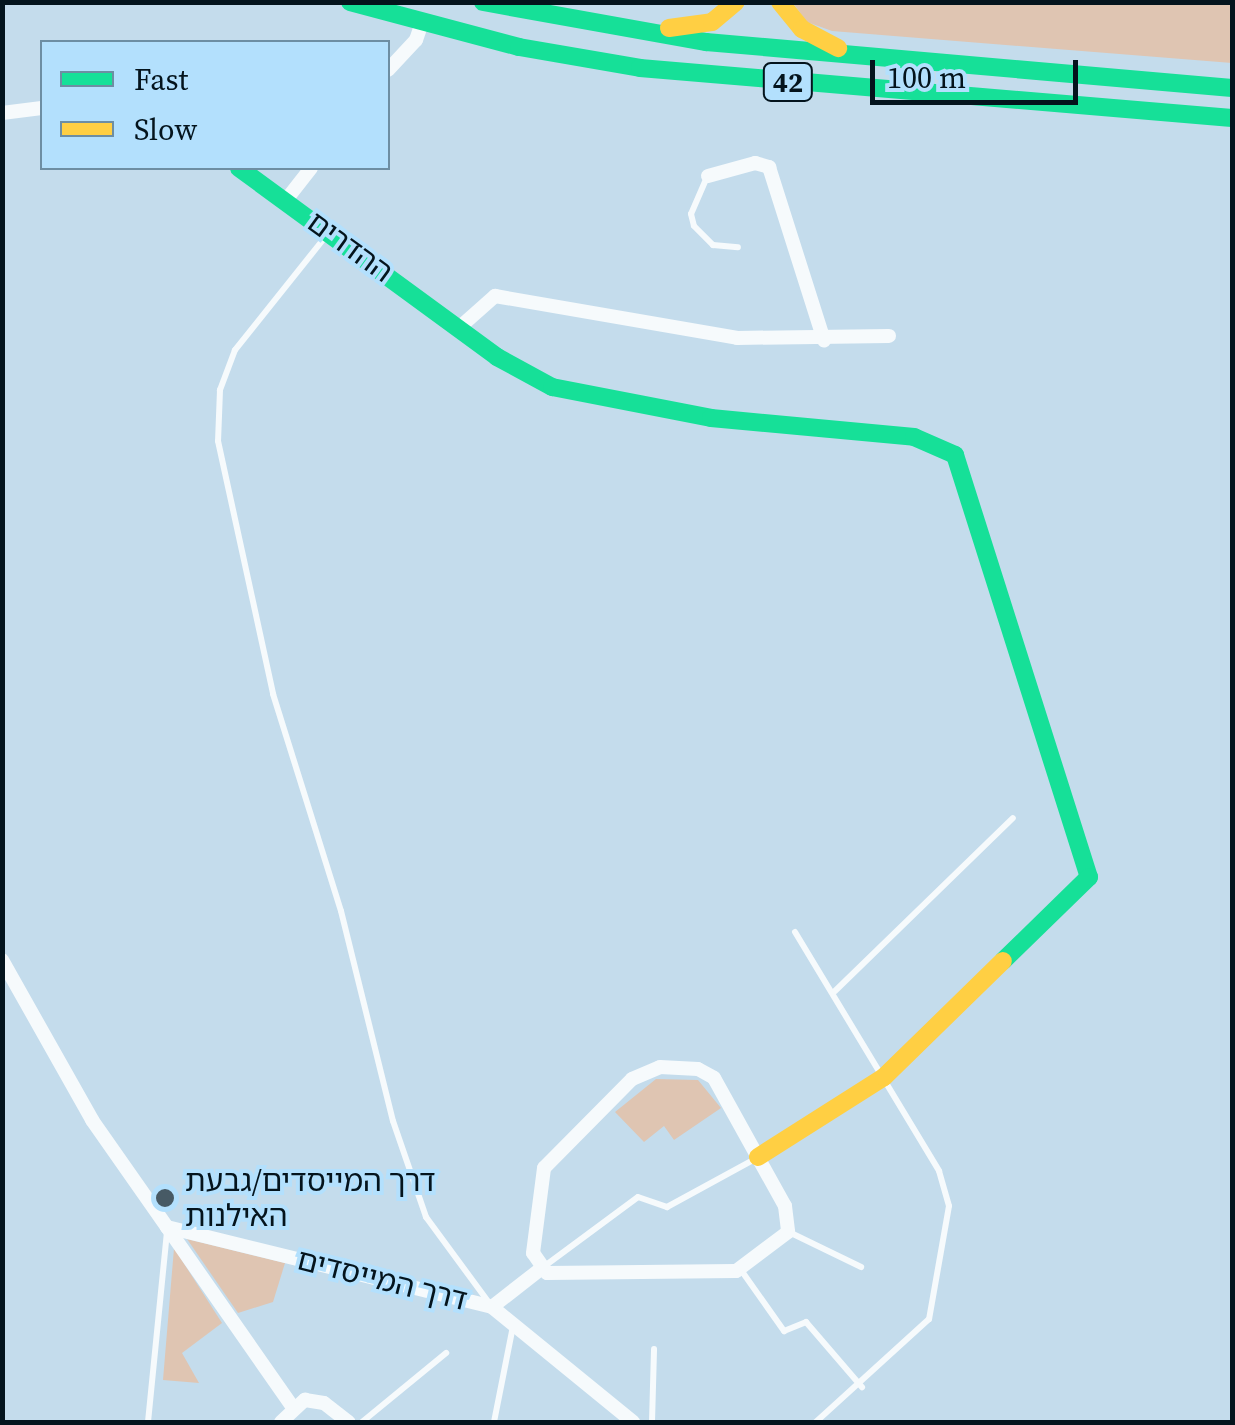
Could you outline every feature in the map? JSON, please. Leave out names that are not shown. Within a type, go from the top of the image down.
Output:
[{"type":"main road","name":"42","points":[[350,2],[422,23],[640,68],[1232,118]]},
{"type":"main road","name":"42","points":[[483,2],[626,31],[1232,88]]},
{"type":"main road","points":[[626,31],[706,24],[736,2]]},
{"type":"main road","points":[[780,2],[802,29],[852,55]]},
{"type":"main road","name":"ההדרים","points":[[242,170],[518,370],[567,391],[711,418],[914,437],[955,455],[964,467],[1089,876],[884,1077]]},
{"type":"main road","points":[[758,1157],[884,1077]]},
{"type":"street","points":[[390,68],[416,40],[422,23]]},
{"type":"street","points":[[2,113],[40,108]]},
{"type":"street","points":[[708,176],[754,163],[769,166],[824,340]]},
{"type":"street","points":[[286,200],[309,170]]},
{"type":"street","points":[[460,328],[495,296],[661,328],[824,340],[889,336]]},
{"type":"street","points":[[2,960],[92,1120],[292,1406]]},
{"type":"street","points":[[660,1067],[707,1072],[758,1157],[784,1206],[788,1232],[740,1269],[557,1277],[542,1268],[534,1253],[540,1176],[640,1073],[660,1067]]},
{"type":"street","name":"דרך המייסדים","points":[[167,1227],[492,1307],[514,1320],[633,1422]]},
{"type":"street","points":[[492,1307],[542,1268]]},
{"type":"street","points":[[292,1406],[324,1403],[348,1422]]},
{"type":"street","points":[[281,1422],[292,1406]]},
{"type":"lane","points":[[708,176],[692,214],[694,226],[713,246],[738,247]]},
{"type":"lane","points":[[330,232],[235,350],[220,390],[218,441],[274,694],[341,911],[393,1121],[426,1217],[492,1307]]},
{"type":"lane","points":[[835,991],[1013,818]]},
{"type":"lane","points":[[795,932],[835,991],[946,1183],[949,1206],[933,1312],[862,1387],[816,1422]]},
{"type":"lane","points":[[542,1268],[638,1197],[667,1207],[758,1157]]},
{"type":"lane","points":[[148,1422],[167,1227]]},
{"type":"lane","points":[[788,1232],[861,1268]]},
{"type":"lane","points":[[740,1269],[784,1331],[806,1322],[862,1387]]},
{"type":"lane","points":[[494,1422],[514,1320]]},
{"type":"lane","points":[[652,1422],[654,1349]]},
{"type":"lane","points":[[362,1422],[446,1353]]},
{"type":"shaded area","points":[[793,3],[1232,3],[1232,63],[832,31],[807,22]]},
{"type":"shaded area","points":[[656,1079],[698,1080],[721,1108],[674,1140],[664,1126],[644,1142],[615,1112]]},
{"type":"shaded area","points":[[187,1239],[285,1263],[273,1302],[238,1313]]},
{"type":"shaded area","points":[[174,1248],[222,1323],[182,1353],[199,1383],[163,1380]]},
{"type":"traffic: fast","points":[[350,2],[519,47],[640,68],[1232,118]]},
{"type":"traffic: fast","points":[[483,2],[706,42],[1232,88]]},
{"type":"traffic: fast","points":[[242,170],[497,357],[552,387],[711,418],[914,437],[955,455],[1089,877],[1003,961]]},
{"type":"traffic: slow","points":[[669,28],[712,22],[736,2]]},
{"type":"traffic: slow","points":[[780,2],[802,29],[838,48]]},
{"type":"traffic: slow","points":[[758,1157],[884,1077],[1003,961]]},
{"type":"place","name":"דרך המייסדים/גבעת האילנות","points":[[165,1198]]}]
